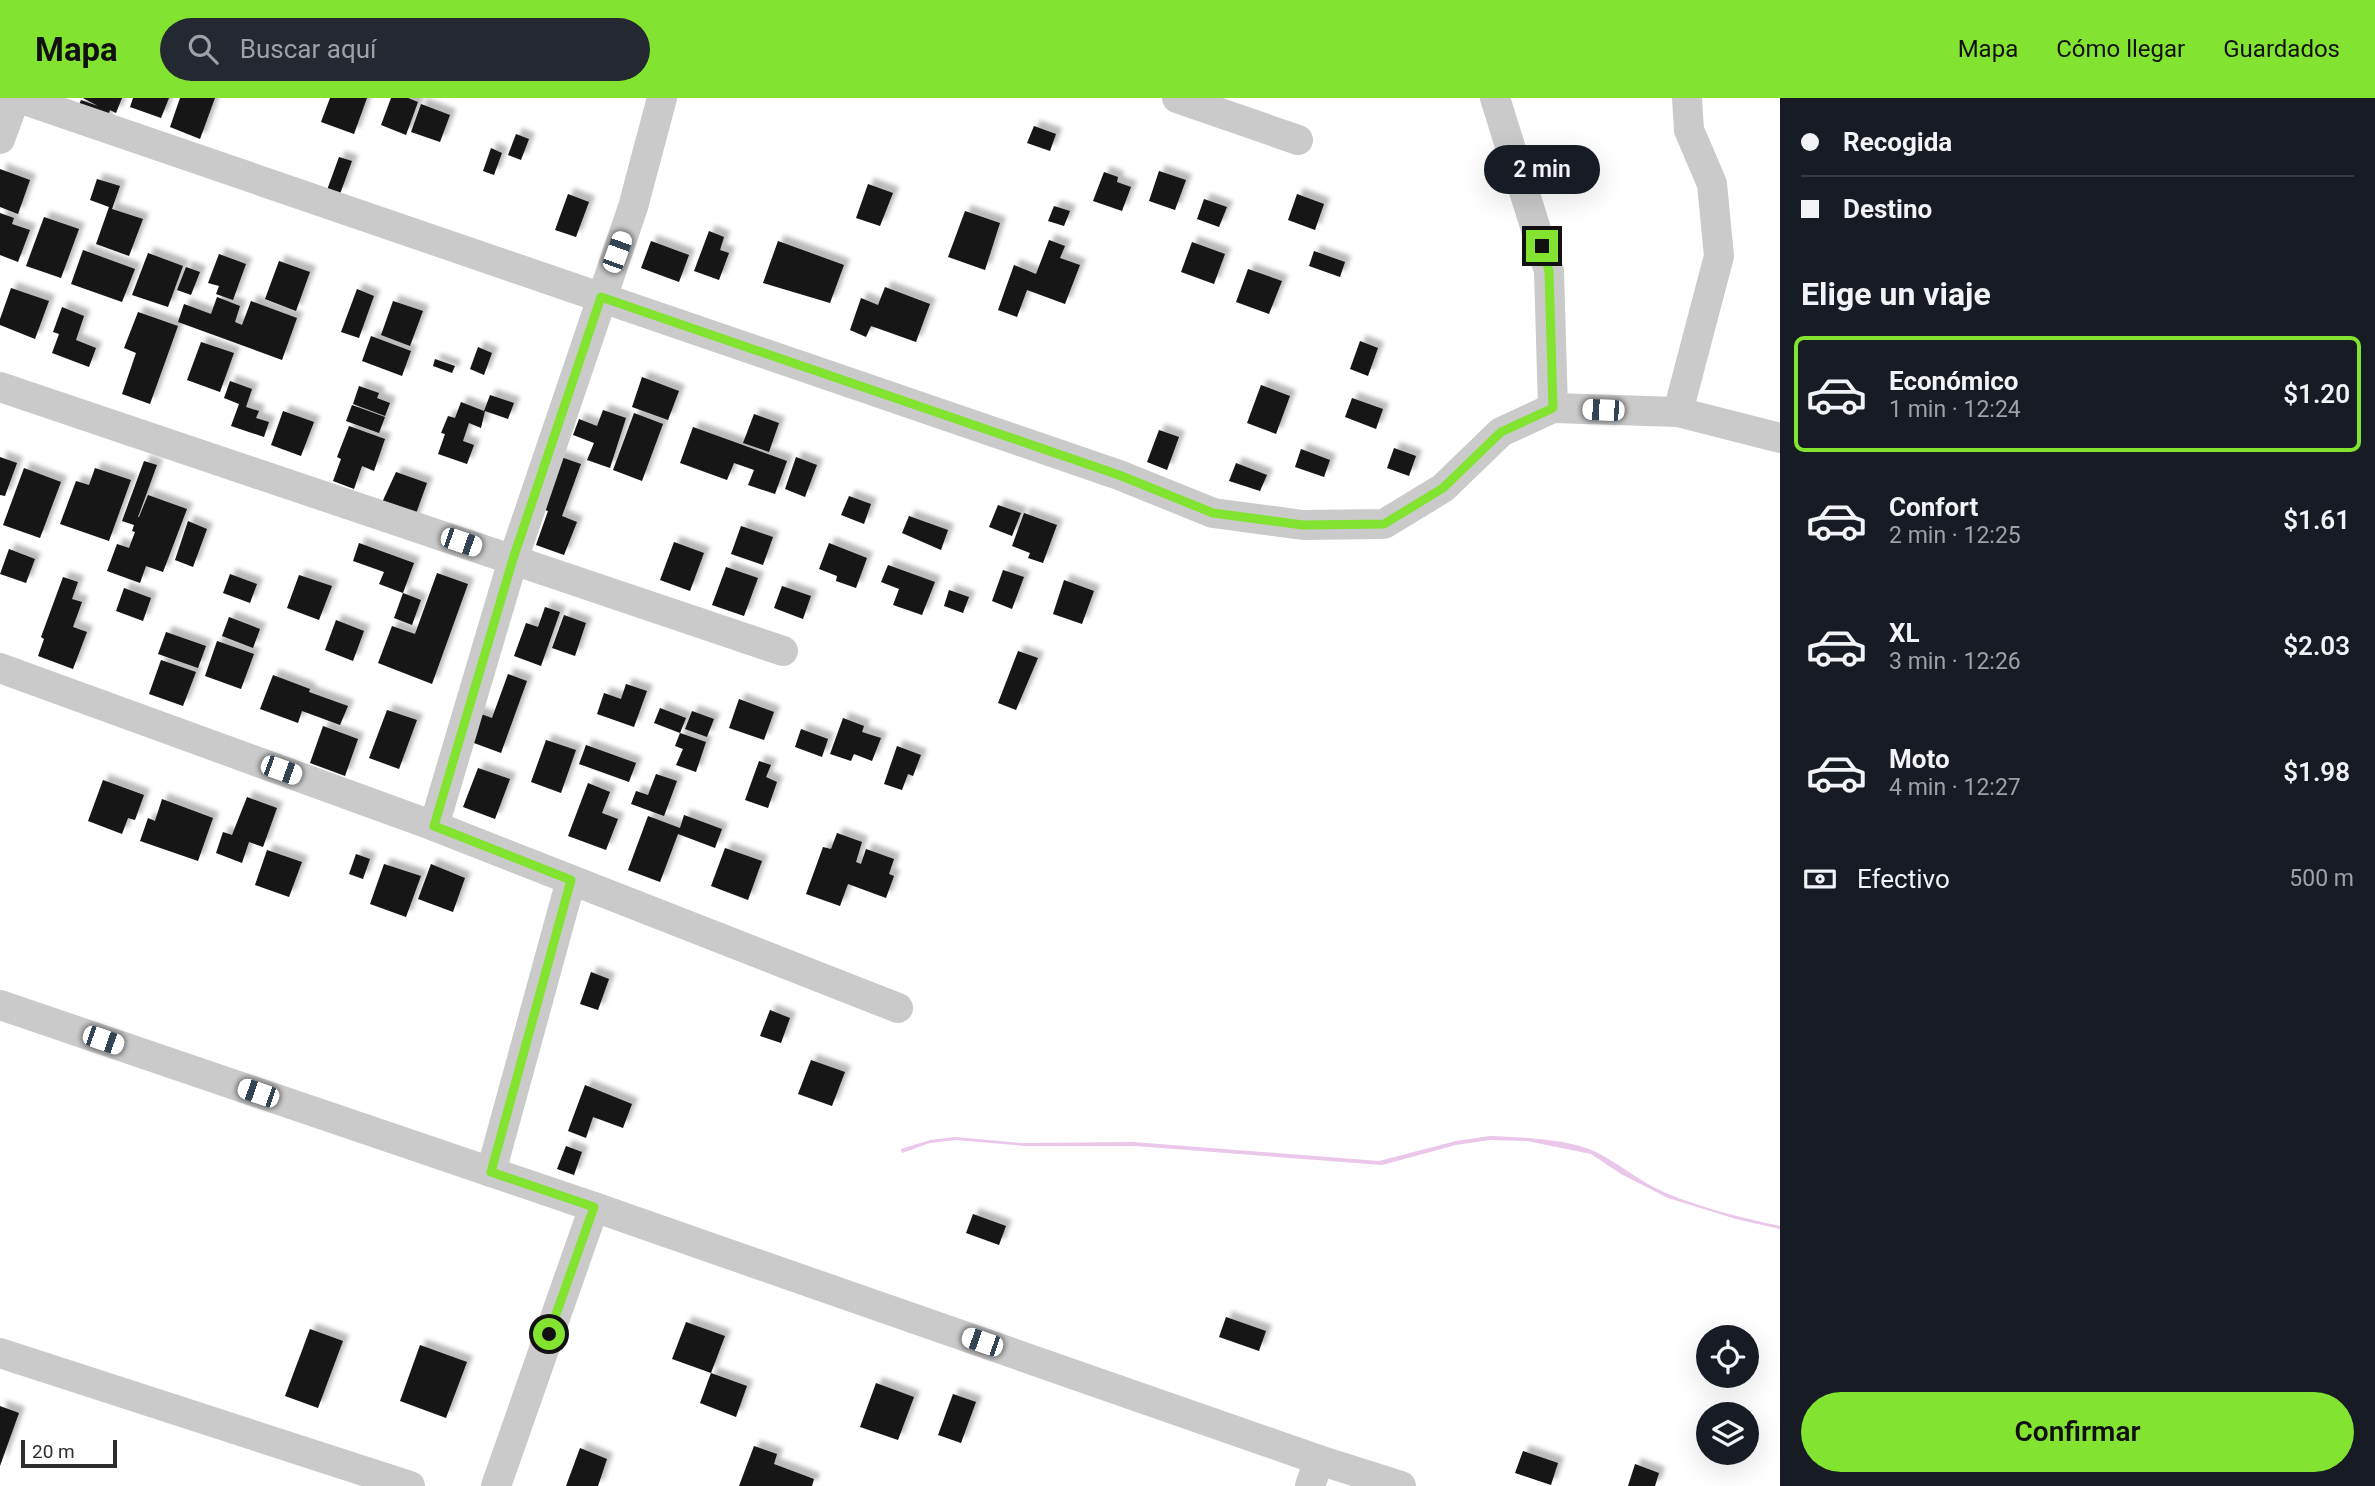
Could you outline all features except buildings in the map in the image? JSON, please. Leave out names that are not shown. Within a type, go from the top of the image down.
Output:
[{"type":"street","points":[[0,139],[17,98],[1119,475],[1213,513],[1303,525],[1384,524],[1443,488],[1501,432],[1553,408],[1678,412],[1780,438]]},
{"type":"street","points":[[434,826],[513,559],[633,207],[662,98]]},
{"type":"street","points":[[1177,98],[1298,140]]},
{"type":"street","points":[[1495,98],[1549,271],[1553,408]]},
{"type":"street","points":[[1678,412],[1719,256],[1713,184],[1689,130],[1688,98]]},
{"type":"street","points":[[0,387],[783,651]]},
{"type":"street","points":[[0,668],[434,826],[898,1008]]},
{"type":"street","points":[[491,1172],[571,880]]},
{"type":"street","points":[[0,1005],[594,1207],[1314,1473],[1401,1486]]},
{"type":"street","points":[[496,1486],[594,1207]]},
{"type":"street","points":[[0,1353],[410,1486]]},
{"type":"shaded area","points":[[1490,1136],[1573,1144],[1596,1152],[1666,1193],[1722,1212],[1780,1226],[1780,1229],[1668,1198],[1621,1174],[1591,1154],[1527,1141],[1490,1140],[1456,1145],[1382,1165],[1135,1146],[1026,1146],[956,1140],[930,1143],[902,1153],[901,1149],[930,1140],[955,1137],[1021,1143],[1133,1142],[1379,1161],[1456,1141]]},
{"type":"route","points":[[549,1334],[594,1207],[491,1172],[571,880],[434,826],[513,559],[601,297],[1119,475],[1213,513],[1303,525],[1384,524],[1443,488],[1501,432],[1553,408],[1549,271],[1542,246]]}]
